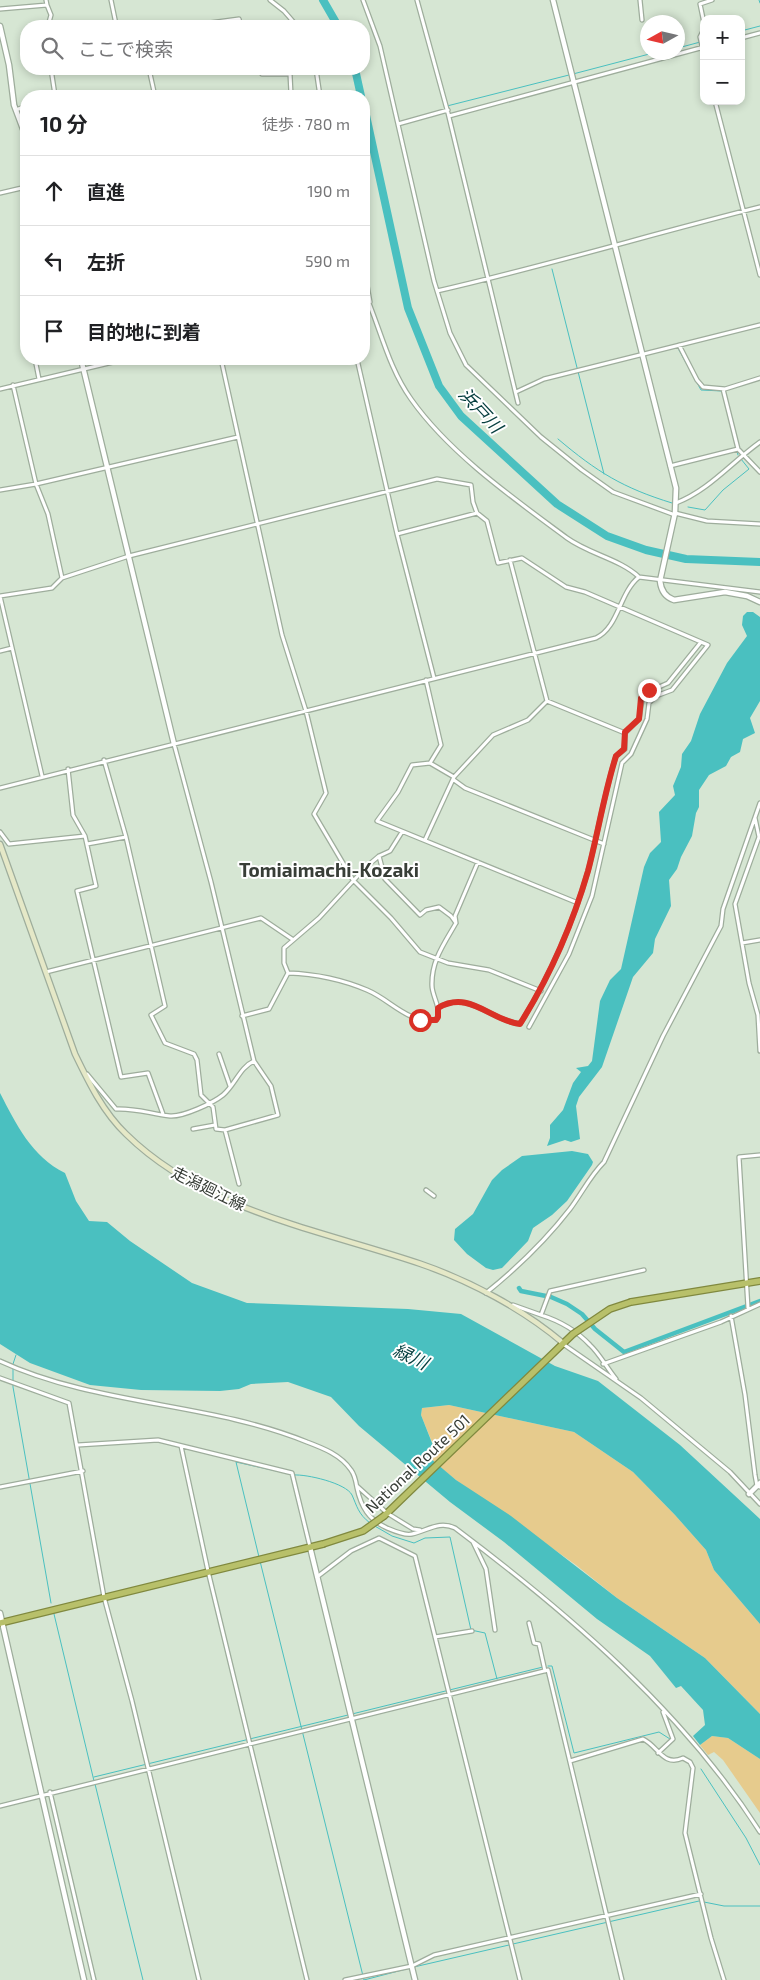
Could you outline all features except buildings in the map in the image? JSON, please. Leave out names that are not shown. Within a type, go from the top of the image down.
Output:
[{"type":"highway","name":"National Route 501","points":[[1,1623],[323,1544],[363,1531],[387,1513],[561,1344],[610,1309],[630,1302],[760,1281]]},
{"type":"main road","name":"走潟廻江線","points":[[0,844],[67,1034],[83,1070],[98,1097],[125,1134],[160,1163],[191,1182],[244,1207],[422,1264],[486,1293],[549,1332],[561,1344]]},
{"type":"street","points":[[46,0],[46,5],[51,15],[50,20]]},
{"type":"street","points":[[111,0],[115,20]]},
{"type":"street","points":[[270,0],[292,20]]},
{"type":"street","points":[[363,0],[380,46],[437,291],[450,333],[466,365],[541,437],[613,492],[675,514],[707,521],[760,524]]},
{"type":"street","points":[[417,0],[432,62],[445,98],[518,403]]},
{"type":"street","points":[[553,0],[676,488],[675,514],[660,581],[664,592],[674,600],[724,592],[747,596],[760,602]]},
{"type":"street","points":[[640,0],[642,15]]},
{"type":"street","points":[[702,15],[700,2],[712,0]]},
{"type":"street","points":[[0,8],[46,5]]},
{"type":"street","points":[[0,26],[9,65],[16,110],[20,121]]},
{"type":"street","points":[[745,37],[760,33]]},
{"type":"street","points":[[398,124],[551,89],[573,79],[700,48]]},
{"type":"street","points":[[52,75],[54,90]]},
{"type":"street","points":[[150,75],[154,90]]},
{"type":"street","points":[[290,75],[291,90]]},
{"type":"street","points":[[317,75],[319,90]]},
{"type":"street","points":[[716,105],[760,275]]},
{"type":"street","points":[[16,110],[20,108]]},
{"type":"street","points":[[0,193],[20,188]]},
{"type":"street","points":[[437,291],[582,256],[615,244],[760,207]]},
{"type":"street","points":[[370,298],[372,308]]},
{"type":"street","points":[[370,304],[390,360],[410,398],[430,423],[491,479],[568,538],[586,550],[632,571],[638,576],[660,581],[665,579],[760,592]]},
{"type":"street","points":[[516,392],[544,379],[760,325]]},
{"type":"street","points":[[679,345],[697,380],[703,387],[723,389],[760,378]]},
{"type":"street","points":[[36,365],[39,379]]},
{"type":"street","points":[[82,365],[174,744],[222,927],[242,1016],[254,1061],[271,1086],[278,1115],[220,1130],[215,1126],[213,1107],[201,1095],[197,1060],[194,1054],[165,1043],[151,1015],[165,1006],[126,838],[104,760]]},
{"type":"street","points":[[0,389],[100,365]]},
{"type":"street","points":[[222,365],[282,635],[306,711],[326,793],[314,814],[353,880],[391,918],[420,952],[448,963],[489,970],[541,991]]},
{"type":"street","points":[[358,365],[386,491],[434,678]]},
{"type":"street","points":[[13,385],[36,484],[48,514],[62,578]]},
{"type":"street","points":[[723,389],[738,448],[760,472]]},
{"type":"street","points":[[0,490],[36,484],[238,437]]},
{"type":"street","points":[[676,503],[685,500],[712,482],[744,453],[760,442]]},
{"type":"street","points":[[670,466],[738,448]]},
{"type":"street","points":[[42,776],[0,596],[52,588],[62,578],[129,556],[386,491],[437,479],[471,485],[477,513],[487,522],[498,562],[522,558],[566,587],[585,592],[708,645],[672,690],[656,696],[649,702],[647,719],[631,754],[622,763],[592,896],[580,929],[558,978],[529,1027]]},
{"type":"street","points":[[397,534],[477,513]]},
{"type":"street","points":[[510,560],[547,701]]},
{"type":"street","points":[[0,788],[68,769],[306,711],[604,634],[638,576]]},
{"type":"street","points":[[438,1008],[445,1003],[472,1003],[504,1020],[520,1024],[541,991],[578,903],[616,756],[624,749],[625,732],[639,719],[643,694],[668,683],[701,642]]},
{"type":"street","points":[[0,651],[12,648]]},
{"type":"street","points":[[426,680],[441,745],[430,763]]},
{"type":"street","points":[[547,701],[625,732]]},
{"type":"street","points":[[425,840],[454,779],[493,735],[528,720],[547,701]]},
{"type":"street","points":[[578,903],[377,821],[402,785],[408,768],[416,764],[430,763],[465,788],[604,844]]},
{"type":"street","points":[[68,769],[73,815],[85,836],[96,886],[77,891],[121,1077],[148,1073],[163,1114]]},
{"type":"street","points":[[486,1293],[547,1237],[571,1207],[593,1173],[604,1162],[619,1126],[666,1030],[721,926],[723,909],[760,803]]},
{"type":"street","points":[[755,818],[759,837],[735,904],[749,983],[758,1015],[760,1050]]},
{"type":"street","points":[[0,832],[9,844],[85,836]]},
{"type":"street","points":[[288,972],[284,963],[283,952],[292,939],[319,918],[353,880],[379,856],[390,851],[402,832]]},
{"type":"street","points":[[87,844],[126,838]]},
{"type":"street","points":[[379,856],[385,879],[414,910],[420,915],[426,910],[439,907],[451,916],[456,923]]},
{"type":"street","points":[[288,972],[314,974],[349,983],[370,991],[409,1017],[420,1020],[436,1020],[438,1008],[432,988],[436,957],[456,923],[455,916],[478,862]]},
{"type":"street","points":[[46,972],[261,918],[292,939]]},
{"type":"street","points":[[742,943],[760,940]]},
{"type":"street","points":[[242,1016],[269,1009],[288,972]]},
{"type":"street","points":[[219,1054],[231,1087]]},
{"type":"street","points":[[83,1070],[116,1109],[148,1110],[163,1114],[179,1115],[222,1096],[231,1087],[247,1064],[254,1061]]},
{"type":"street","points":[[193,1129],[215,1126]]},
{"type":"street","points":[[225,1130],[239,1184]]},
{"type":"street","points":[[748,1306],[746,1283],[748,1275],[739,1157],[760,1155]]},
{"type":"street","points":[[426,1190],[434,1196]]},
{"type":"street","points":[[541,1315],[550,1291],[644,1270]]},
{"type":"street","points":[[497,1300],[561,1321],[591,1345],[603,1364],[618,1381]]},
{"type":"street","points":[[603,1364],[721,1322],[748,1306],[760,1304]]},
{"type":"street","points":[[731,1316],[759,1485],[749,1494]]},
{"type":"street","points":[[561,1344],[618,1381],[708,1453],[730,1472],[760,1504]]},
{"type":"street","points":[[0,1361],[17,1369],[69,1386],[234,1421],[306,1441],[344,1461],[353,1473],[361,1507],[367,1514],[386,1528],[405,1534],[413,1534],[420,1530]]},
{"type":"street","points":[[0,1378],[69,1403],[83,1471],[104,1597],[132,1701],[199,1980]]},
{"type":"street","points":[[78,1445],[158,1440],[292,1473],[415,1980]]},
{"type":"street","points":[[180,1446],[208,1571],[307,1980]]},
{"type":"street","points":[[0,1487],[83,1471]]},
{"type":"street","points":[[356,1486],[364,1490],[387,1513],[413,1529],[420,1530],[448,1525],[473,1542],[587,1633],[661,1709],[729,1788],[760,1832]]},
{"type":"street","points":[[317,1577],[351,1551],[382,1538],[415,1556],[520,1980]]},
{"type":"street","points":[[473,1542],[486,1569],[495,1630]]},
{"type":"street","points":[[0,1612],[84,1980]]},
{"type":"street","points":[[529,1624],[534,1643],[539,1644],[545,1671]]},
{"type":"street","points":[[435,1637],[472,1631]]},
{"type":"street","points":[[0,1806],[42,1796],[50,1792],[548,1670],[622,1980]]},
{"type":"street","points":[[658,1753],[673,1739],[661,1709]]},
{"type":"street","points":[[570,1761],[642,1739],[668,1760],[676,1761],[686,1758],[693,1768],[685,1834],[711,1938],[724,1980]]},
{"type":"street","points":[[50,1792],[94,1980]]},
{"type":"street","points":[[346,1980],[412,1966],[434,1955],[701,1894]]},
{"type":"shaded area","points":[[449,1405],[574,1432],[633,1472],[706,1550],[714,1570],[760,1624],[760,1714],[705,1658],[617,1598],[576,1565],[456,1480],[429,1458],[434,1447],[421,1415],[422,1408]]},
{"type":"shaded area","points":[[712,1736],[728,1738],[760,1759],[760,1813],[723,1760],[714,1752],[708,1755],[700,1745]]},
{"type":"water","points":[[747,612],[753,612],[760,617],[760,701],[750,718],[755,733],[743,739],[740,752],[731,757],[726,766],[709,775],[699,790],[699,807],[696,813],[692,836],[677,869],[669,880],[671,906],[655,939],[653,953],[633,977],[602,1067],[579,1097],[576,1106],[580,1139],[571,1142],[565,1140],[547,1146],[550,1138],[550,1125],[563,1110],[573,1083],[581,1072],[576,1068],[588,1066],[592,1061],[600,1001],[610,980],[621,969],[644,867],[650,853],[661,842],[659,812],[675,795],[673,786],[681,767],[682,754],[691,741],[700,714],[727,663],[747,636],[742,625],[743,616]]},
{"type":"water","name":"緑川","points":[[0,1093],[19,1128],[34,1149],[53,1166],[65,1173],[76,1201],[89,1221],[107,1222],[130,1241],[192,1283],[247,1303],[408,1309],[461,1314],[555,1366],[598,1381],[680,1445],[760,1519],[760,1624],[714,1570],[706,1550],[675,1515],[633,1472],[574,1432],[449,1405],[422,1408],[421,1415],[434,1448],[430,1458],[456,1480],[511,1516],[617,1598],[705,1658],[760,1714],[760,1759],[728,1738],[712,1736],[700,1745],[693,1736],[705,1725],[703,1710],[681,1686],[676,1688],[650,1656],[597,1619],[504,1542],[450,1502],[359,1426],[331,1397],[288,1382],[251,1384],[239,1389],[220,1391],[141,1390],[90,1385],[30,1363],[0,1344]]},
{"type":"water","points":[[572,1151],[588,1154],[593,1162],[592,1165],[567,1201],[552,1215],[533,1228],[528,1241],[502,1268],[493,1270],[486,1268],[467,1254],[454,1240],[455,1229],[473,1214],[492,1180],[502,1170],[522,1156]]},
{"type":"waterway","name":"浜戸川","points":[[323,0],[335,20]]},
{"type":"waterway","points":[[745,30],[760,26]]},
{"type":"waterway","points":[[685,46],[700,42]]},
{"type":"waterway","points":[[573,74],[640,56]]},
{"type":"waterway","name":"浜戸川","points":[[356,75],[360,90]]},
{"type":"waterway","points":[[447,106],[569,75]]},
{"type":"waterway","name":"浜戸川","points":[[370,134],[408,308],[439,386],[461,416],[557,504],[607,536],[646,550],[686,559],[760,562]]},
{"type":"waterway","points":[[552,269],[604,474]]},
{"type":"waterway","points":[[679,350],[701,390],[722,391]]},
{"type":"waterway","points":[[731,427],[738,455]]},
{"type":"waterway","points":[[558,439],[585,461],[611,478],[672,503]]},
{"type":"waterway","points":[[688,507],[705,510],[723,490],[749,469],[741,459]]},
{"type":"waterway","points":[[519,1288],[521,1291],[551,1297],[567,1304],[582,1314],[595,1329],[624,1352],[760,1301]]},
{"type":"waterway","points":[[16,1355],[13,1364],[13,1387],[51,1603]]},
{"type":"waterway","points":[[259,1557],[236,1462],[290,1474]]},
{"type":"waterway","points":[[294,1475],[316,1478],[342,1487],[352,1495],[360,1513],[370,1523]]},
{"type":"waterway","points":[[373,1525],[392,1536],[414,1543],[425,1538],[450,1537],[471,1630],[485,1633],[497,1679]]},
{"type":"waterway","points":[[260,1561],[364,1980]]},
{"type":"waterway","points":[[54,1614],[94,1781]]},
{"type":"waterway","points":[[548,1666],[552,1666],[574,1753],[659,1732],[670,1739]]},
{"type":"waterway","points":[[352,1714],[543,1667]]},
{"type":"waterway","points":[[94,1777],[348,1715]]},
{"type":"waterway","points":[[701,1769],[746,1838],[760,1865]]},
{"type":"waterway","points":[[95,1784],[143,1980]]},
{"type":"waterway","points":[[513,1944],[699,1901],[724,1906],[760,1906]]},
{"type":"waterway","points":[[414,1967],[509,1945]]},
{"type":"waterway","points":[[364,1980],[410,1968]]},
{"type":"district","name":"Tomiaimachi-Kozaki","points":[[329,869]]},
{"type":"route","points":[[420,1020],[436,1020],[438,1008],[445,1003],[451,1002],[472,1003],[504,1020],[520,1024],[541,991],[568,930],[588,870],[616,756],[624,749],[625,732],[639,719],[641,698],[649,690]]}]
